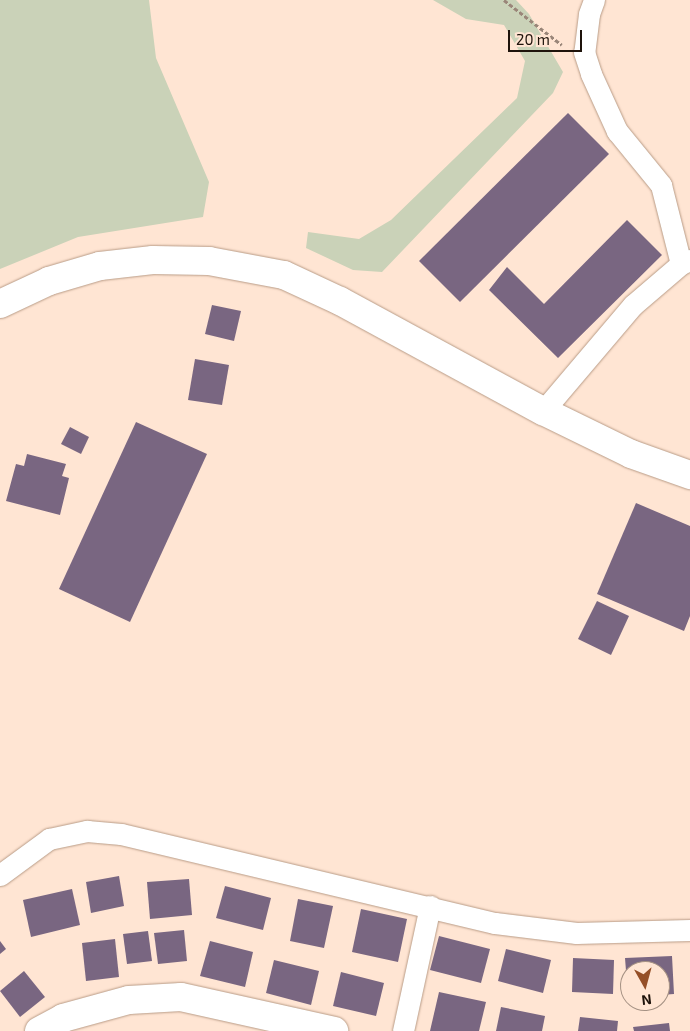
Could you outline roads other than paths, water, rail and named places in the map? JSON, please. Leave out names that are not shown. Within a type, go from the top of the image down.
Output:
[{"type":"street","points":[[543,411],[633,305],[685,262],[661,185],[617,130],[584,52],[588,14],[594,0]]},
{"type":"street","points":[[0,304],[49,281],[100,266],[153,260],[209,261],[252,268],[284,276],[340,301],[543,411],[631,454],[690,475]]},
{"type":"street","points":[[0,875],[48,839],[86,831],[121,834],[495,923],[576,933],[690,930]]},
{"type":"street","points":[[403,1031],[430,906]]},
{"type":"street","points":[[39,1031],[63,1018],[129,1000],[181,997],[334,1031]]}]
